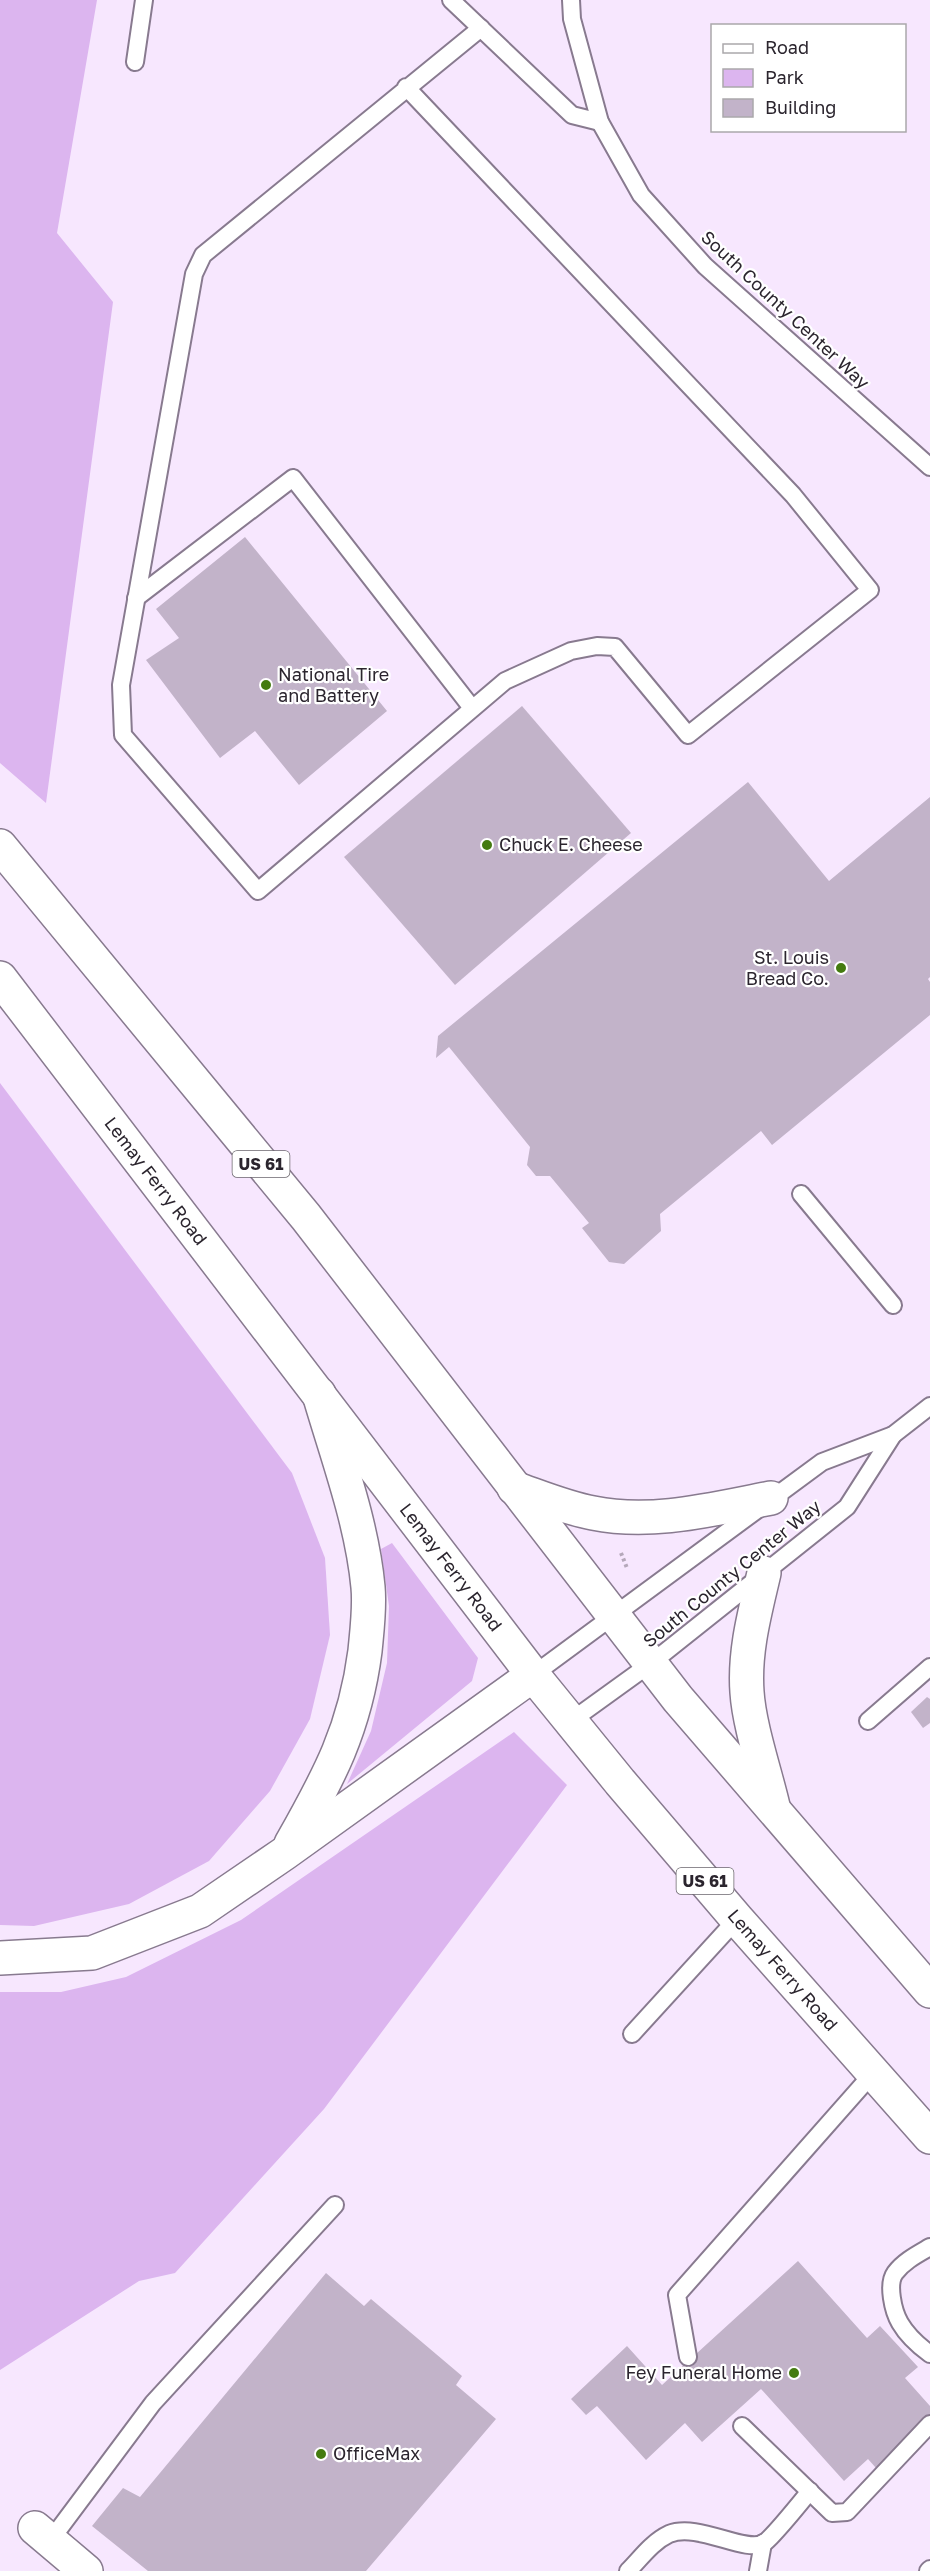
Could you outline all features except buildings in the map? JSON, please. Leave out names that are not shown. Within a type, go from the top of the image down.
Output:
[{"type":"main road","name":"US 61","points":[[0,846],[306,1218],[650,1664],[775,1813],[930,1991]]},
{"type":"main road","name":"Lemay Ferry Road","points":[[0,978],[533,1675],[620,1782],[737,1919],[930,2137]]},
{"type":"main road","points":[[285,1853],[326,1781],[348,1731],[361,1684],[367,1634],[368,1588],[361,1549],[319,1394]]},
{"type":"main road","points":[[514,1488],[595,1513],[638,1517],[680,1515],[771,1498]]},
{"type":"main road","points":[[764,1573],[752,1622],[747,1660],[747,1694],[775,1813]]},
{"type":"main road","points":[[0,1958],[92,1953],[200,1911],[285,1853],[533,1675]]},
{"type":"main road","points":[[43,2534],[86,2571]]},
{"type":"lane","points":[[135,62],[144,0]]},
{"type":"lane","points":[[452,0],[572,115],[600,122]]},
{"type":"lane","name":"South County Center Way","points":[[571,0],[572,19],[600,122],[641,195],[705,266],[930,467]]},
{"type":"lane","points":[[406,87],[793,495],[870,590],[688,735],[615,647],[597,646],[571,651],[505,681],[258,891],[123,735],[121,685],[194,274],[203,255],[406,87],[481,28]]},
{"type":"lane","points":[[136,598],[293,478],[472,708]]},
{"type":"lane","points":[[801,1194],[893,1305]]},
{"type":"lane","name":"South County Center Way","points":[[533,1675],[822,1462],[893,1435],[930,1406]]},
{"type":"lane","name":"South County Center Way","points":[[571,1721],[650,1664],[847,1507],[893,1435]]},
{"type":"lane","points":[[868,1721],[930,1667]]},
{"type":"lane","points":[[632,2034],[737,1919]]},
{"type":"lane","points":[[688,2357],[677,2295],[874,2072]]},
{"type":"lane","points":[[43,2534],[153,2403],[335,2205]]},
{"type":"lane","points":[[930,2247],[908,2260],[894,2274],[891,2293],[900,2323],[930,2354]]},
{"type":"lane","points":[[742,2426],[832,2513],[848,2512],[930,2424]]},
{"type":"lane","points":[[758,2571],[763,2543],[810,2491]]},
{"type":"lane","points":[[628,2571],[655,2543],[670,2534],[699,2532],[749,2545],[763,2543]]},
{"type":"green space","points":[[0,0],[97,0],[57,233],[113,302],[46,803],[0,763]]},
{"type":"green space","points":[[0,1083],[292,1473],[325,1558],[330,1635],[310,1719],[270,1791],[209,1861],[129,1904],[34,1926],[0,1925]]},
{"type":"green space","points":[[392,1543],[478,1658],[472,1681],[347,1784],[371,1731],[387,1663],[389,1606],[381,1549]]},
{"type":"green space","points":[[514,1732],[567,1785],[324,2109],[175,2273],[139,2281],[0,2370],[0,1992],[61,1992],[126,1977],[241,1920]]},
{"type":"place","name":"National Tire and Battery","points":[[266,685]]},
{"type":"place","name":"Chuck E. Cheese","points":[[487,845]]},
{"type":"place","name":"St. Louis Bread Co.","points":[[841,968]]},
{"type":"place","name":"Fey Funeral Home","points":[[794,2373]]},
{"type":"place","name":"OfficeMax","points":[[321,2454]]}]
